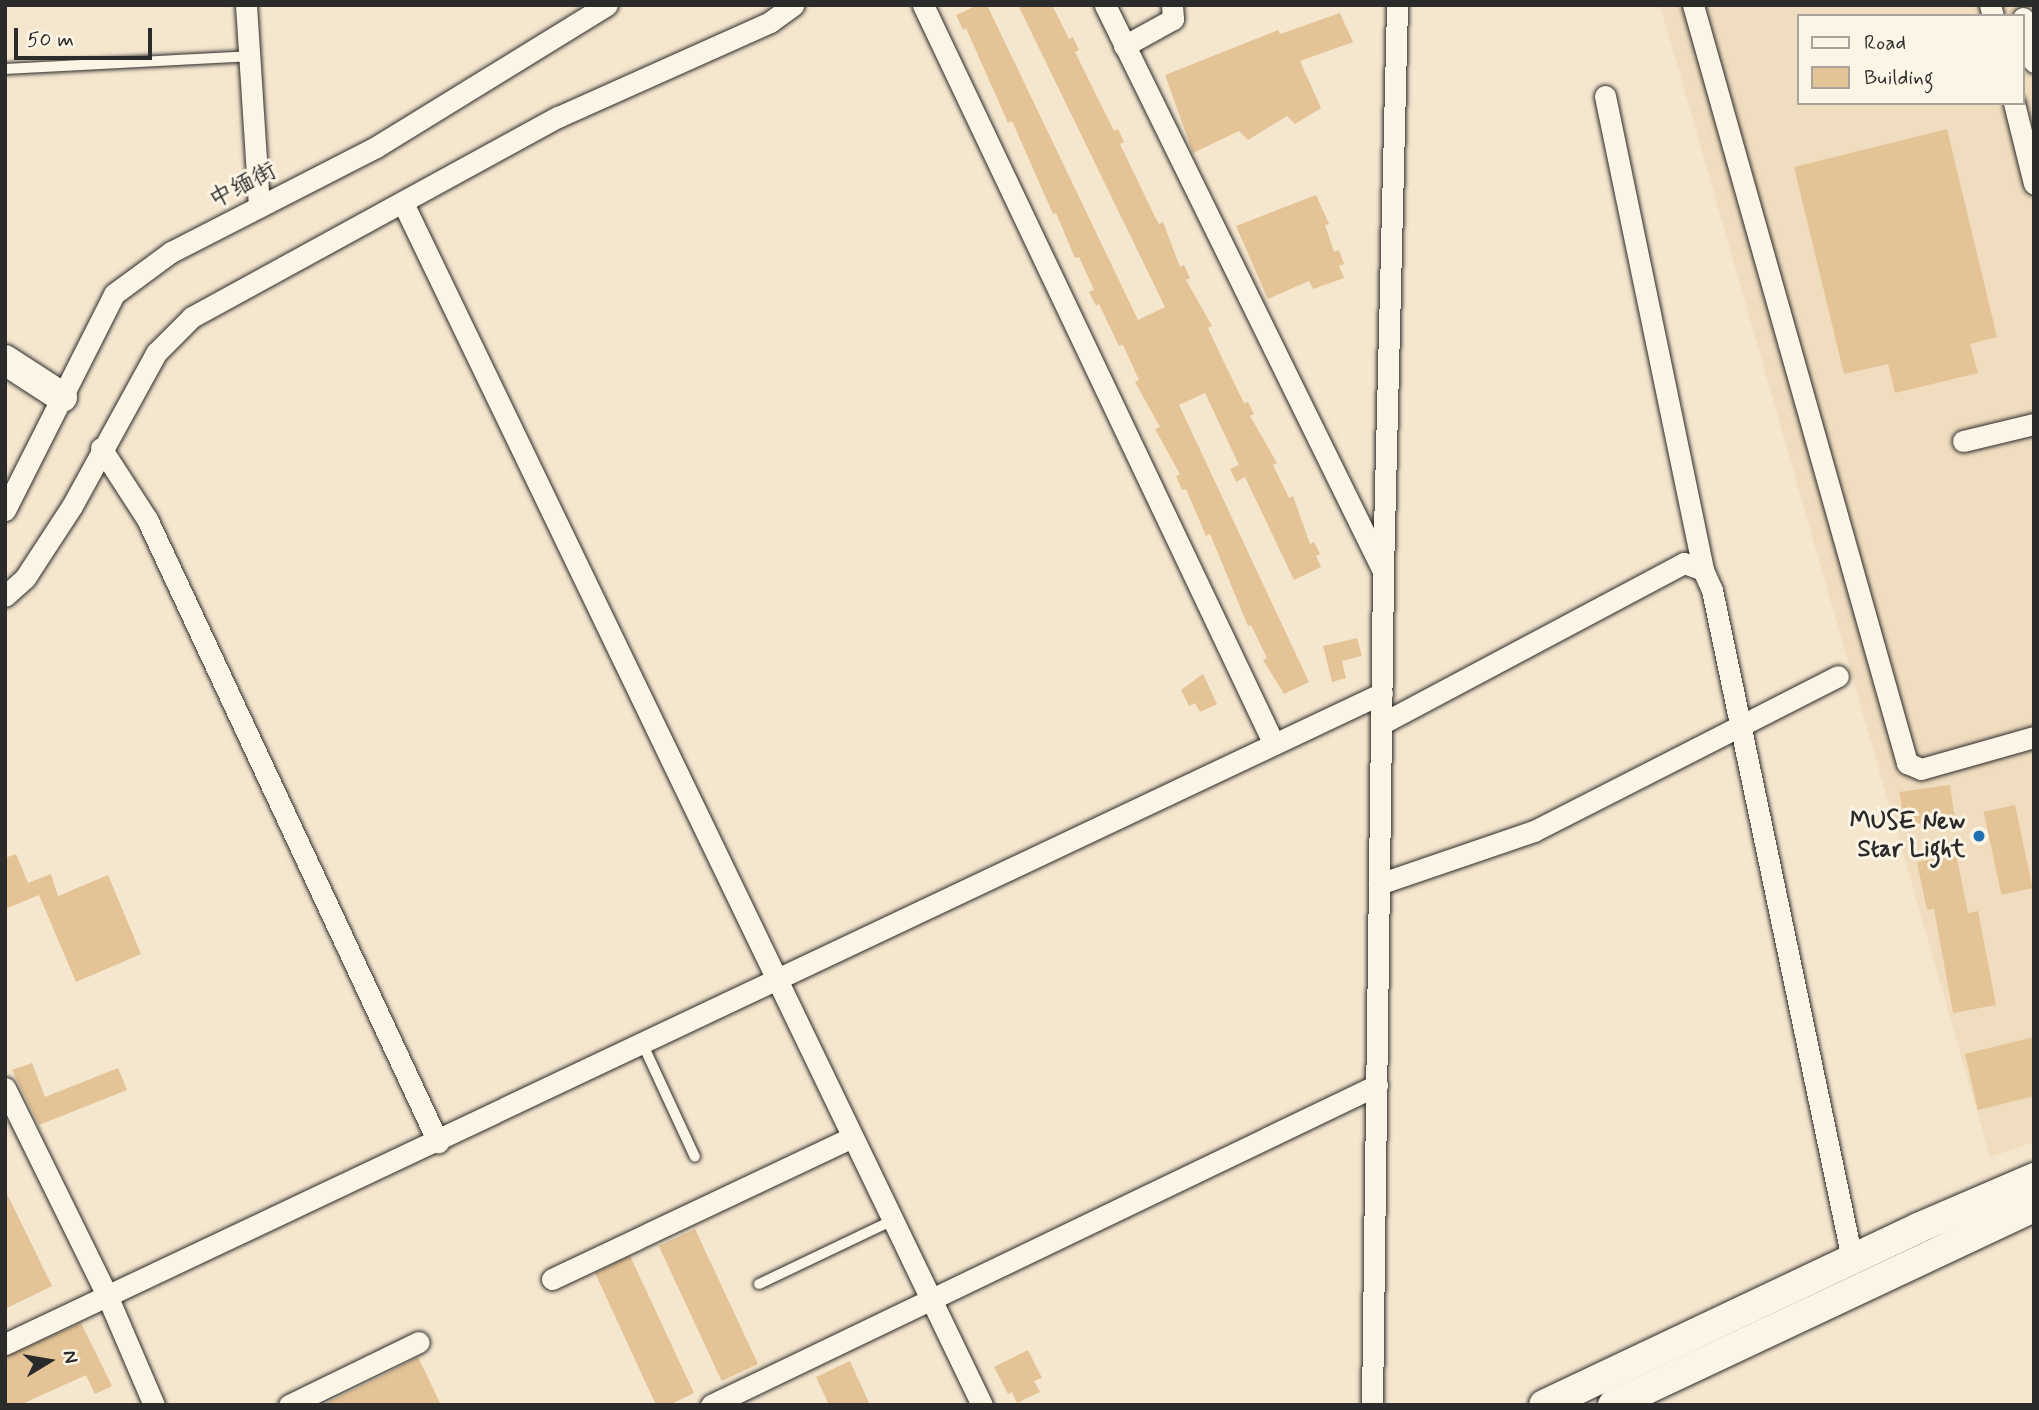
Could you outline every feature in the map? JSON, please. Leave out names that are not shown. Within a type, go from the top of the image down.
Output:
[{"type":"street","points":[[246,5],[259,207]]},
{"type":"street","name":"中缅街","points":[[5,510],[114,294],[171,252],[376,148],[583,12],[607,5]]},
{"type":"street","points":[[5,596],[25,578],[65,517],[156,353],[192,317],[558,117],[770,22],[793,5]]},
{"type":"street","points":[[923,5],[1272,742]]},
{"type":"street","points":[[1105,5],[1383,571]]},
{"type":"street","points":[[1124,46],[1173,19],[1172,5]]},
{"type":"street","points":[[1372,1405],[1383,571],[1397,5]]},
{"type":"street","points":[[1693,5],[1907,764],[1921,769],[2034,737]]},
{"type":"street","points":[[2025,25],[2034,62]]},
{"type":"street","points":[[1605,96],[1703,570],[1712,590],[1852,1259]]},
{"type":"street","points":[[2014,105],[2034,184]]},
{"type":"street","points":[[403,203],[850,1138],[982,1405]]},
{"type":"street","points":[[5,360],[62,397]]},
{"type":"street","points":[[1963,441],[2034,425]]},
{"type":"street","points":[[101,448],[147,519],[438,1142]]},
{"type":"street","points":[[1381,724],[1684,563],[1703,570]]},
{"type":"street","points":[[1380,884],[1534,831],[1838,676]]},
{"type":"street","points":[[5,1344],[106,1293],[438,1142],[1272,742],[1382,693]]},
{"type":"street","points":[[711,1405],[1377,1085]]},
{"type":"street","points":[[5,1088],[106,1293],[154,1405]]},
{"type":"street","points":[[552,1279],[850,1138]]},
{"type":"street","points":[[1544,1405],[1852,1259],[2034,1178]]},
{"type":"street","points":[[1613,1405],[2034,1207]]},
{"type":"street","points":[[289,1405],[419,1342]]},
{"type":"lane","points":[[5,69],[249,56]]},
{"type":"lane","points":[[643,1045],[695,1157]]},
{"type":"lane","points":[[759,1284],[891,1221]]},
{"type":"shaded area","points":[[1660,5],[2034,5],[2034,1142],[1990,1157]]},
{"type":"building","points":[[978,5],[987,5],[1138,320],[1165,307],[1018,5],[1052,5],[1069,39],[1073,37],[1079,50],[1075,52],[1114,131],[1118,129],[1124,142],[1120,144],[1155,217],[1159,224],[1163,222],[1180,267],[1184,265],[1190,278],[1186,280],[1212,326],[1208,328],[1220,354],[1244,403],[1248,402],[1254,414],[1250,416],[1277,463],[1273,465],[1289,498],[1293,496],[1310,544],[1314,542],[1320,554],[1316,556],[1321,567],[1294,580],[1245,477],[1236,482],[1230,469],[1239,465],[1205,393],[1179,405],[1309,682],[1284,694],[1263,660],[1267,658],[1251,625],[1248,626],[1210,534],[1206,536],[1186,489],[1182,490],[1176,476],[1180,474],[1155,429],[1160,427],[1135,382],[1139,380],[1123,345],[1119,346],[1099,304],[1096,306],[1089,292],[1094,290],[1079,257],[1075,258],[1012,121],[1008,123],[966,28],[963,30],[956,15]]},
{"type":"building","points":[[1340,13],[1353,42],[1300,61],[1321,108],[1295,124],[1287,116],[1248,140],[1239,131],[1193,153],[1165,75],[1278,30],[1280,34]]},
{"type":"building","points":[[1947,129],[1997,337],[1970,344],[1978,373],[1895,393],[1888,364],[1844,374],[1794,167]]},
{"type":"building","points":[[1316,195],[1329,224],[1325,225],[1334,252],[1339,250],[1344,264],[1339,266],[1344,278],[1313,289],[1309,281],[1268,299],[1236,226]]},
{"type":"building","points":[[1357,638],[1362,656],[1342,661],[1346,678],[1332,682],[1323,646]]},
{"type":"building","points":[[1203,674],[1217,704],[1200,712],[1195,703],[1189,706],[1181,690]]},
{"type":"building","points":[[1950,785],[1955,822],[1905,829],[1899,792]]},
{"type":"building","points":[[2015,805],[2033,888],[2001,895],[1984,812]]},
{"type":"building","points":[[16,854],[28,883],[51,874],[58,896],[108,875],[141,954],[76,982],[39,895],[5,909],[5,858]]},
{"type":"building","points":[[1956,854],[1968,913],[1978,911],[1996,1005],[1953,1013],[1934,909],[1927,910],[1917,862]]},
{"type":"building","points":[[2034,1037],[2034,1096],[1978,1110],[1965,1054]]},
{"type":"building","points":[[32,1063],[45,1097],[118,1068],[127,1090],[39,1125],[12,1070]]},
{"type":"building","points":[[5,1190],[52,1286],[5,1309]]},
{"type":"building","points":[[695,1229],[758,1364],[722,1381],[659,1246]]},
{"type":"building","points":[[630,1256],[694,1393],[669,1405],[656,1405],[595,1273]]},
{"type":"building","points":[[81,1323],[112,1386],[95,1394],[86,1375],[20,1405],[5,1405],[5,1357]]},
{"type":"building","points":[[1028,1350],[1042,1378],[1034,1381],[1040,1392],[1017,1403],[1012,1392],[1008,1394],[994,1367]]},
{"type":"building","points":[[418,1357],[441,1405],[322,1405],[384,1375]]},
{"type":"building","points":[[850,1361],[870,1405],[829,1405],[816,1377]]},
{"type":"place","name":"MUSE New Star Light","points":[[1979,836]]}]
